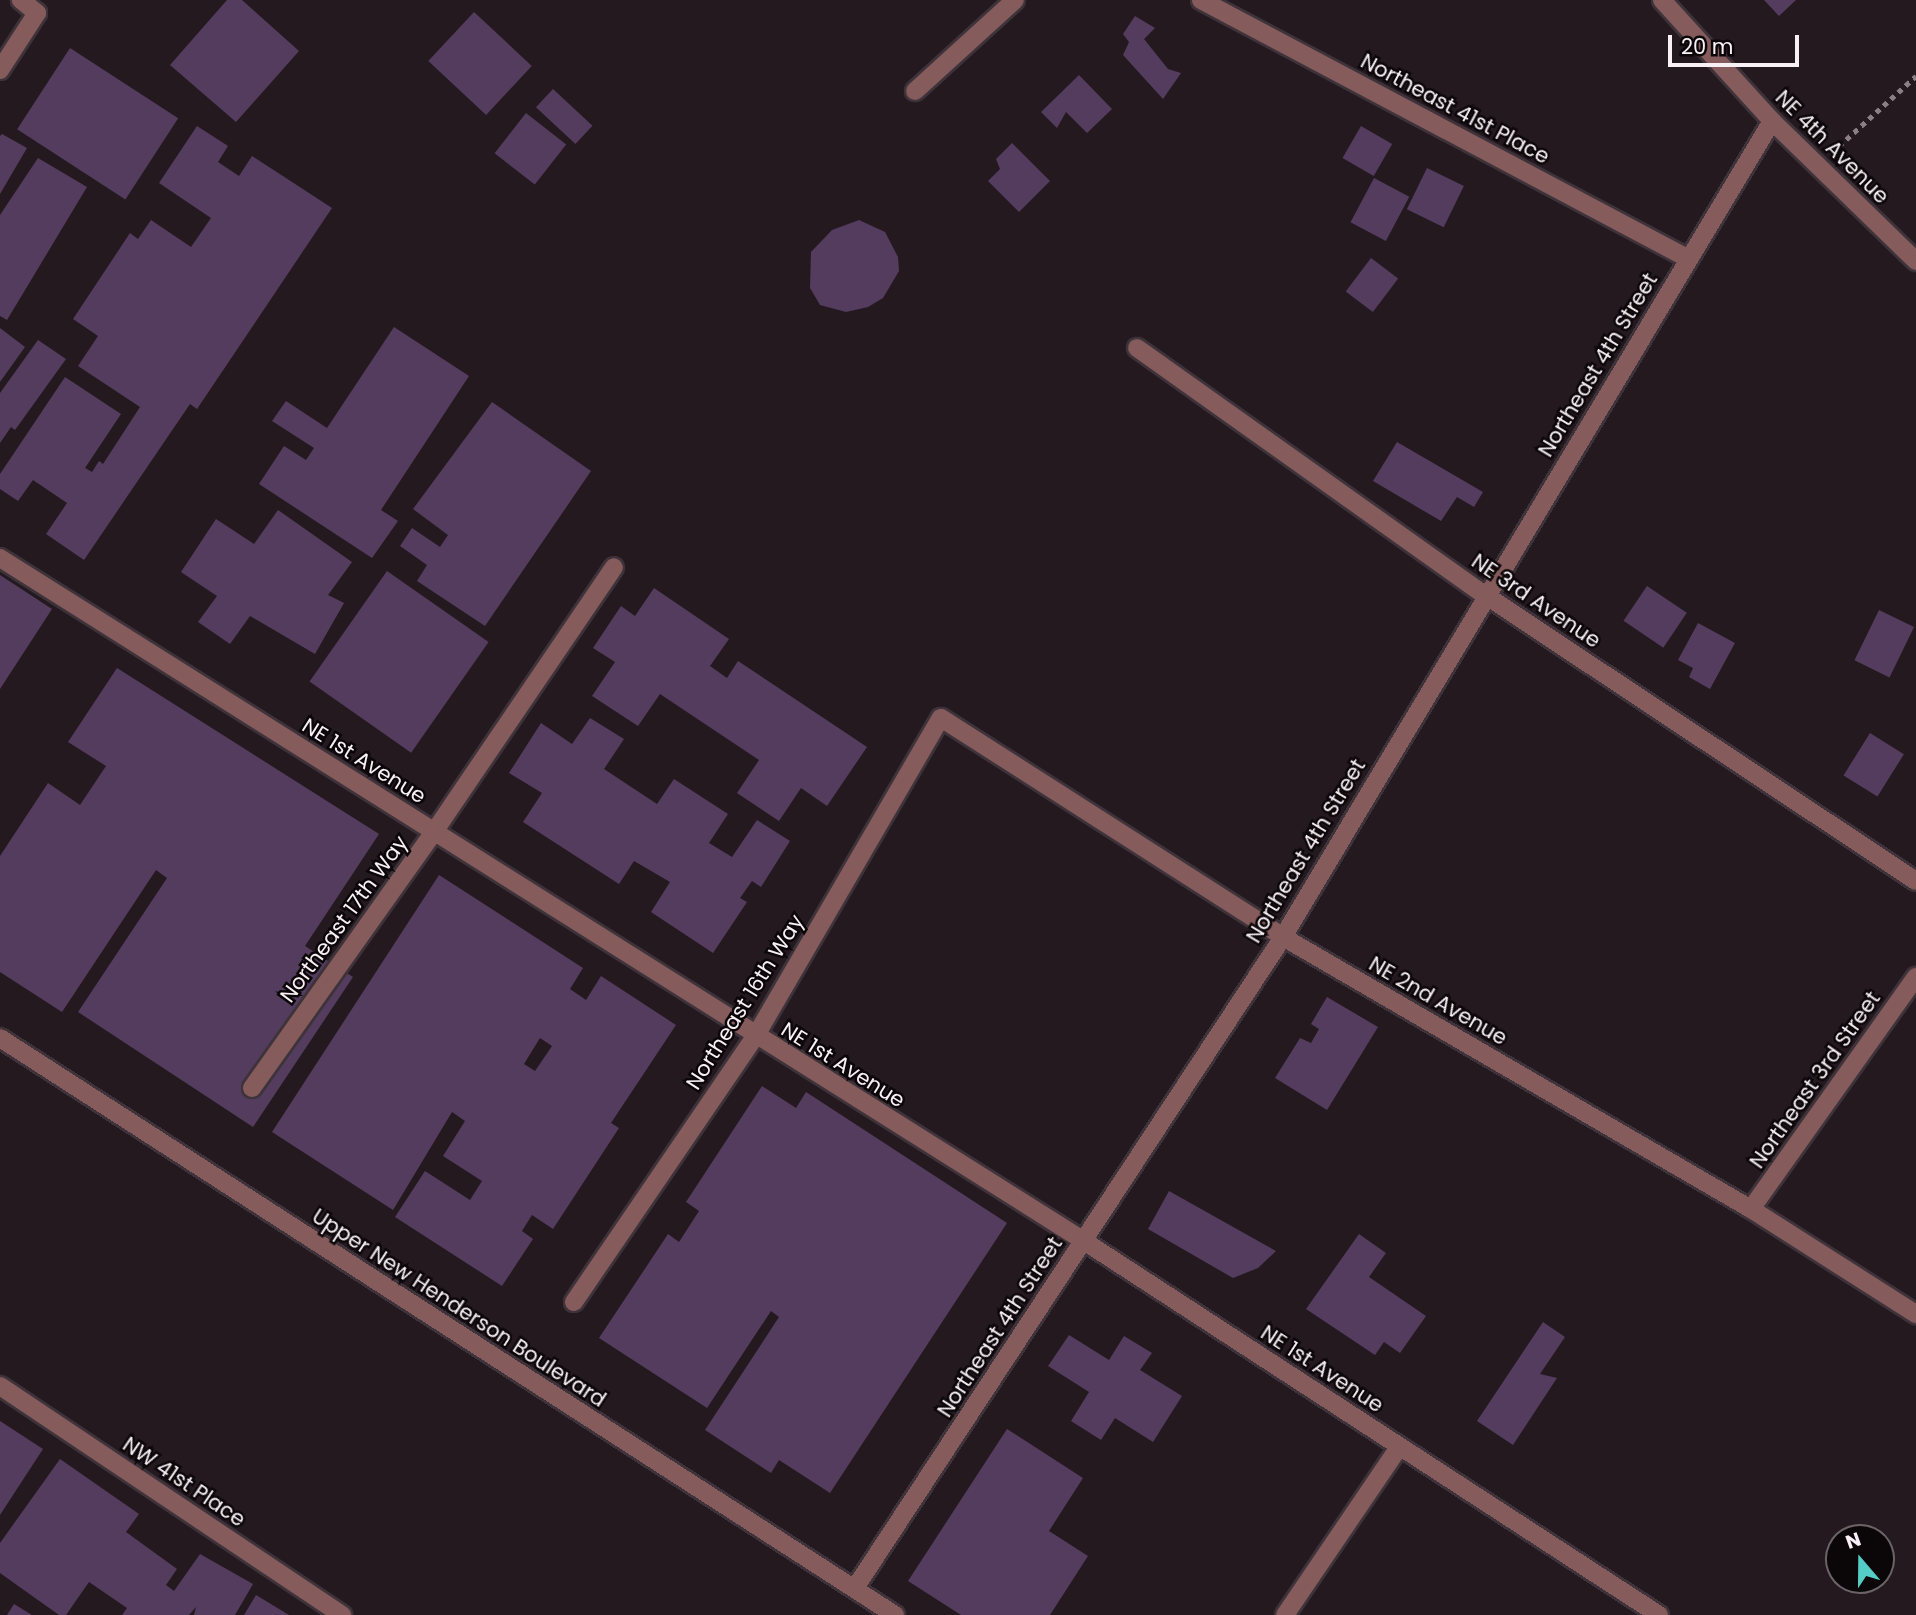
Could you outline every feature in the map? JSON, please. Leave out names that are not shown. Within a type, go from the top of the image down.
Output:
[{"type":"street","points":[[0,70],[37,13],[22,0]]},
{"type":"street","points":[[915,91],[1015,0]]},
{"type":"street","name":"Northeast 41st Place","points":[[1201,0],[1689,258]]},
{"type":"street","name":"NE 4th Avenue","points":[[1662,0],[1772,121],[1916,261]]},
{"type":"street","name":"Northeast 4th Street","points":[[855,1588],[1283,937],[1772,121]]},
{"type":"street","name":"NE 3rd Avenue","points":[[1137,348],[1485,596],[1916,881]]},
{"type":"street","name":"NE 1st Avenue","points":[[0,558],[755,1037],[1084,1241],[1659,1615]]},
{"type":"street","name":"Northeast 17th Way","points":[[251,1087],[434,832],[614,567]]},
{"type":"street","name":"NE 2nd Avenue","points":[[941,718],[1283,937],[1751,1209],[1916,1314]]},
{"type":"street","name":"Northeast 16th Way","points":[[574,1301],[755,1037],[941,718]]},
{"type":"street","name":"Northeast 3rd Street","points":[[1751,1209],[1916,976]]},
{"type":"street","name":"Upper New Henderson Boulevard","points":[[0,1038],[895,1615]]},
{"type":"street","name":"NW 41st Place","points":[[0,1386],[342,1615]]},
{"type":"street","points":[[1285,1615],[1399,1447]]},
{"type":"path","points":[[1818,166],[1916,76]]},
{"type":"building","points":[[227,0],[242,0],[299,51],[236,122],[170,65]]},
{"type":"building","points":[[1764,0],[1796,0],[1779,16]]},
{"type":"building","points":[[474,12],[532,66],[486,115],[428,61]]},
{"type":"building","points":[[1135,16],[1155,28],[1144,39],[1168,69],[1181,73],[1163,99],[1123,55],[1129,42],[1123,34]]},
{"type":"building","points":[[70,48],[178,118],[125,200],[17,129]]},
{"type":"building","points":[[1079,75],[1112,109],[1087,133],[1066,112],[1057,128],[1041,112]]},
{"type":"building","points":[[553,89],[592,126],[575,144],[536,107]]},
{"type":"building","points":[[526,113],[566,144],[535,185],[495,153]]},
{"type":"building","points":[[197,126],[228,146],[218,162],[239,176],[252,156],[332,208],[197,409],[190,404],[84,560],[46,534],[67,503],[33,480],[18,501],[0,489],[0,474],[65,377],[121,414],[85,468],[92,472],[99,461],[103,464],[140,407],[78,366],[98,336],[73,319],[130,233],[138,239],[151,220],[191,247],[211,218],[159,183]]},
{"type":"building","points":[[1361,126],[1392,144],[1374,176],[1342,158]]},
{"type":"building","points":[[2,134],[27,148],[0,194],[0,136]]},
{"type":"building","points":[[1012,143],[1050,181],[1019,212],[988,181],[1000,169],[996,159]]},
{"type":"building","points":[[38,158],[87,187],[7,320],[0,316],[0,215]]},
{"type":"building","points":[[1427,168],[1464,186],[1444,227],[1407,209]]},
{"type":"building","points":[[1374,178],[1409,197],[1386,241],[1351,222]]},
{"type":"building","points":[[859,220],[885,232],[898,257],[899,271],[883,298],[868,307],[846,312],[820,305],[810,288],[811,252],[832,230]]},
{"type":"building","points":[[1371,258],[1398,278],[1373,312],[1346,292]]},
{"type":"building","points":[[394,327],[469,376],[381,510],[398,521],[372,558],[259,484],[284,446],[306,460],[314,448],[272,421],[286,401],[327,428]]},
{"type":"building","points":[[0,328],[25,347],[0,382]]},
{"type":"building","points":[[38,340],[66,359],[15,430],[11,427],[0,443],[0,393]]},
{"type":"building","points":[[492,402],[591,471],[485,626],[417,581],[427,565],[400,546],[412,528],[440,547],[448,535],[413,509]]},
{"type":"building","points":[[1397,442],[1483,492],[1474,507],[1457,497],[1441,521],[1373,481]]},
{"type":"building","points":[[278,510],[352,562],[328,595],[344,603],[315,654],[250,616],[230,644],[198,622],[217,596],[181,572],[216,519],[254,544]]},
{"type":"building","points":[[387,571],[489,642],[411,753],[310,682]]},
{"type":"building","points":[[0,575],[52,609],[0,689]]},
{"type":"building","points":[[1647,586],[1687,613],[1663,648],[1624,621]]},
{"type":"building","points":[[654,588],[729,639],[710,666],[727,678],[738,661],[867,747],[827,806],[801,788],[779,821],[737,793],[759,760],[660,694],[638,726],[592,696],[615,662],[593,648],[621,606],[635,616]]},
{"type":"building","points":[[1879,610],[1914,627],[1890,677],[1854,660]]},
{"type":"building","points":[[1698,623],[1735,643],[1710,689],[1689,677],[1693,668],[1678,660]]},
{"type":"building","points":[[117,668],[379,834],[305,946],[353,977],[253,1127],[78,1012],[167,878],[156,870],[62,1012],[0,972],[0,856],[48,783],[80,805],[106,766],[68,742]]},
{"type":"building","points":[[590,718],[624,739],[604,769],[657,804],[674,779],[728,814],[709,843],[732,857],[757,820],[790,841],[761,887],[752,881],[740,898],[747,902],[713,953],[651,912],[670,882],[634,861],[619,884],[523,822],[542,793],[509,773],[541,723],[572,744]]},
{"type":"building","points":[[1870,733],[1904,754],[1877,797],[1844,775]]},
{"type":"building","points":[[439,875],[583,968],[570,989],[586,1000],[601,976],[676,1025],[611,1123],[619,1128],[553,1229],[532,1215],[522,1231],[533,1239],[502,1286],[395,1217],[425,1171],[470,1200],[482,1181],[443,1156],[465,1121],[452,1112],[393,1210],[272,1132]],"holes":[[[540,1038],[552,1046],[535,1071],[524,1064]]]},
{"type":"building","points":[[1327,997],[1378,1027],[1327,1110],[1275,1078],[1300,1038],[1311,1043],[1319,1029],[1311,1024]]},
{"type":"building","points":[[762,1086],[796,1108],[806,1092],[1007,1223],[830,1493],[779,1460],[771,1473],[705,1430],[779,1317],[771,1311],[707,1408],[599,1338],[668,1234],[679,1242],[699,1211],[686,1202]]},
{"type":"building","points":[[1169,1191],[1276,1251],[1258,1268],[1233,1278],[1148,1229]]},
{"type":"building","points":[[1359,1234],[1386,1253],[1369,1277],[1426,1316],[1400,1353],[1384,1342],[1375,1355],[1306,1309]]},
{"type":"building","points":[[1543,1322],[1565,1337],[1540,1374],[1557,1378],[1513,1445],[1477,1421]]},
{"type":"building","points":[[1069,1335],[1109,1360],[1124,1336],[1152,1353],[1140,1370],[1182,1396],[1153,1442],[1115,1418],[1101,1440],[1071,1421],[1089,1392],[1048,1366]]},
{"type":"building","points":[[0,1421],[43,1449],[0,1515]]},
{"type":"building","points":[[1007,1429],[1083,1478],[1049,1531],[1088,1556],[1050,1615],[961,1615],[908,1581]]},
{"type":"building","points":[[60,1459],[139,1514],[126,1532],[177,1569],[166,1585],[174,1591],[200,1554],[253,1584],[235,1615],[194,1615],[196,1607],[189,1615],[122,1615],[127,1608],[89,1582],[66,1615],[59,1615],[0,1573],[0,1543]]},
{"type":"building","points":[[256,1595],[289,1615],[244,1615]]},
{"type":"building","points":[[14,1604],[32,1615],[7,1615]]}]
